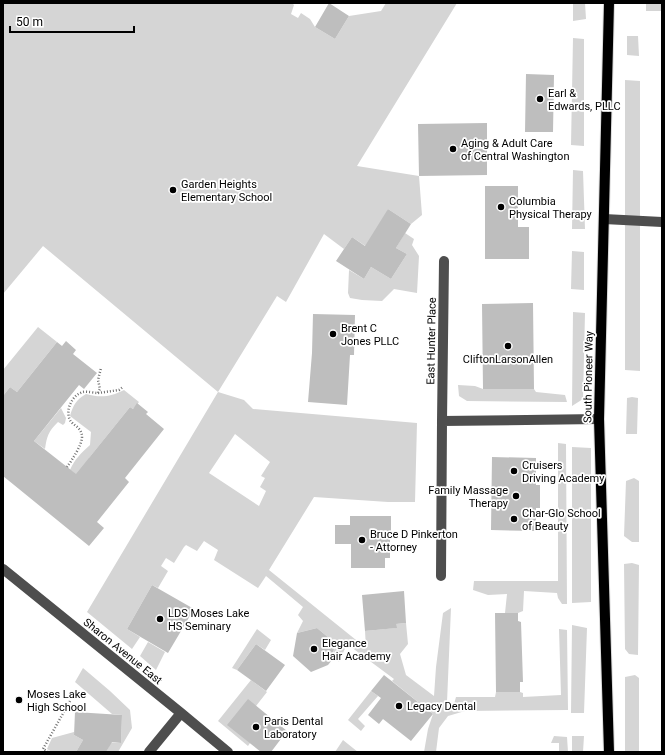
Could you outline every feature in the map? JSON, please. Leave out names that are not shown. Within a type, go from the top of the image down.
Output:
[{"type":"main road","name":"South Pioneer Way","points":[[609,3],[599,419],[609,752]]},
{"type":"street","points":[[604,220],[662,222]]},
{"type":"street","name":"East Hunter Place","points":[[441,576],[444,261]]},
{"type":"street","points":[[442,422],[599,419]]},
{"type":"street","name":"Sharon Avenue East","points":[[3,569],[228,752]]},
{"type":"street","points":[[149,752],[181,713]]},
{"type":"path","points":[[98,393],[100,389],[98,380],[101,368]]},
{"type":"path","points":[[67,467],[80,445],[82,436],[78,427],[70,420],[68,411],[70,403],[76,396],[83,392],[98,393],[119,390],[123,387]]},
{"type":"path","points":[[48,752],[43,749],[70,701]]},
{"type":"shaded area","name":"Garden Heights Elementary School","points":[[3,3],[292,3],[294,5],[291,14],[298,18],[301,13],[310,19],[315,27],[335,39],[349,16],[381,11],[386,3],[457,3],[357,166],[419,176],[422,215],[411,224],[388,209],[376,253],[352,237],[344,249],[324,234],[286,302],[277,296],[218,392],[43,246],[3,294]]},
{"type":"shaded area","points":[[573,3],[585,3],[586,19],[573,21]]},
{"type":"shaded area","points":[[646,3],[662,3],[662,11],[646,11]]},
{"type":"shaded area","points":[[627,36],[638,36],[639,56],[627,55]]},
{"type":"shaded area","points":[[573,38],[584,39],[584,146],[571,145]]},
{"type":"shaded area","points":[[625,80],[640,81],[640,371],[625,370]]},
{"type":"shaded area","points":[[573,170],[583,171],[585,229],[572,229]]},
{"type":"shaded area","points":[[405,233],[414,239],[412,245],[419,256],[417,293],[394,289],[382,301],[350,298],[348,293],[349,270],[364,279],[371,267],[391,279],[407,254],[396,248]]},
{"type":"shaded area","points":[[572,251],[584,252],[584,290],[571,289]]},
{"type":"shaded area","points":[[573,312],[585,313],[583,399],[572,406]]},
{"type":"shaded area","points":[[38,327],[57,342],[17,392],[10,387],[3,396],[3,370]]},
{"type":"shaded area","points":[[458,385],[475,386],[483,389],[534,389],[536,392],[565,395],[567,402],[467,401],[459,396]]},
{"type":"shaded area","points":[[124,390],[139,402],[133,409],[130,407],[89,458],[92,461],[79,477],[70,470],[78,456],[90,445],[91,432],[70,416],[72,409],[78,400],[86,394],[105,396]]},
{"type":"shaded area","points":[[218,392],[244,400],[253,409],[417,423],[415,502],[388,502],[314,497],[269,570],[366,648],[365,631],[396,628],[396,624],[406,623],[408,644],[400,654],[406,675],[434,696],[443,613],[451,608],[447,702],[454,704],[456,697],[495,697],[496,692],[520,692],[523,693],[523,697],[561,695],[559,629],[567,630],[568,710],[465,711],[448,716],[439,728],[436,752],[424,752],[428,729],[433,714],[392,681],[394,679],[347,644],[339,662],[333,658],[335,643],[317,628],[297,633],[303,621],[298,615],[303,607],[266,576],[258,588],[214,560],[218,550],[204,541],[197,551],[186,545],[174,563],[166,558],[161,566],[168,571],[158,588],[152,585],[127,629],[140,637],[132,649],[87,612]],"holes":[[[235,434],[270,462],[261,476],[265,478],[260,487],[266,491],[259,506],[209,473]]]},
{"type":"shaded area","points":[[627,398],[638,398],[637,434],[626,434]]},
{"type":"shaded area","points":[[61,408],[66,418],[65,423],[63,425],[58,422],[52,429],[47,437],[45,449],[34,441]]},
{"type":"shaded area","points":[[558,443],[566,444],[567,604],[562,604],[557,593],[524,591],[523,611],[518,613],[505,613],[507,594],[488,595],[473,590],[474,581],[558,581]]},
{"type":"shaded area","points":[[572,447],[591,448],[591,602],[572,603]]},
{"type":"shaded area","points":[[634,478],[639,481],[639,542],[632,542],[624,536],[626,481]]},
{"type":"shaded area","points":[[632,563],[639,565],[638,655],[629,654],[625,649],[624,564]]},
{"type":"shaded area","points":[[572,625],[587,628],[584,713],[571,713]]},
{"type":"shaded area","points":[[257,629],[271,640],[265,650],[256,644],[237,670],[232,668]]},
{"type":"shaded area","points":[[148,642],[165,652],[156,670],[140,656]]},
{"type":"shaded area","points":[[83,668],[130,710],[132,728],[118,752],[106,752],[109,746],[106,742],[121,743],[122,715],[112,714],[75,682]]},
{"type":"shaded area","points":[[635,675],[639,678],[639,752],[625,752],[625,677]]},
{"type":"shaded area","points":[[251,680],[267,692],[256,706],[250,743],[248,746],[218,721]]},
{"type":"shaded area","points":[[371,691],[378,696],[358,719],[365,726],[361,731],[348,720]]},
{"type":"shaded area","points":[[74,732],[74,735],[83,740],[76,752],[52,752],[47,749],[52,738]]},
{"type":"shaded area","points":[[554,736],[567,737],[568,752],[559,752],[559,743],[551,743]]},
{"type":"shaded area","points":[[572,736],[584,736],[583,752],[572,752]]},
{"type":"shaded area","points":[[343,740],[358,752],[335,752]]},
{"type":"building","points":[[329,3],[349,16],[335,39],[315,27]]},
{"type":"building","name":"Earl & Edwards, PLLC","points":[[526,74],[554,75],[553,132],[525,132]]},
{"type":"building","name":"Aging & Adult Care of Central Washington","points":[[487,123],[487,175],[419,176],[418,124]]},
{"type":"building","name":"Columbia Physical Therapy","points":[[485,186],[518,186],[518,227],[529,227],[529,259],[485,259]]},
{"type":"building","points":[[388,209],[411,224],[396,248],[407,254],[391,279],[371,267],[364,279],[336,261],[352,237],[365,246]]},
{"type":"building","name":"CliftonLarsonAllen","points":[[533,303],[534,389],[483,389],[482,304]]},
{"type":"building","points":[[313,314],[355,315],[354,355],[350,355],[347,405],[308,402],[312,353]]},
{"type":"building","points":[[66,341],[76,350],[73,354],[97,373],[84,389],[79,385],[34,441],[76,474],[130,407],[133,409],[137,403],[148,412],[146,414],[164,429],[125,478],[129,482],[97,522],[104,528],[89,546],[3,476],[3,396],[10,387],[17,392],[57,342],[62,346]]},
{"type":"building","points":[[492,457],[536,458],[536,485],[540,485],[540,508],[536,508],[536,531],[491,530]]},
{"type":"building","name":"Bruce D Pinkerton - Attorney","points":[[350,516],[391,516],[390,558],[385,558],[385,568],[351,568],[351,544],[335,544],[335,525],[350,525]]},
{"type":"building","name":"LDS Moses Lake HS Seminary","points":[[152,585],[194,609],[168,653],[127,629]]},
{"type":"building","points":[[404,591],[406,623],[396,624],[397,628],[365,631],[362,595]]},
{"type":"building","points":[[495,613],[518,613],[518,621],[521,622],[523,682],[520,682],[520,692],[496,692]]},
{"type":"building","name":"Elegance Hair Academy","points":[[317,628],[335,643],[332,660],[328,665],[311,672],[293,656],[297,633]]},
{"type":"building","points":[[256,644],[285,665],[266,691],[237,670]]},
{"type":"building","name":"Legacy Dental","points":[[384,675],[433,714],[411,741],[383,719],[379,724],[368,715],[381,698],[371,691]]},
{"type":"building","name":"Paris Dental Laboratory","points":[[248,699],[287,731],[271,752],[261,752],[227,725]]},
{"type":"building","points":[[75,712],[122,715],[121,743],[112,742],[106,752],[76,752],[83,740],[74,735]]},
{"type":"place","name":"Earl & Edwards, PLLC","points":[[540,99]]},
{"type":"place","name":"Aging & Adult Care of Central Washington","points":[[453,149]]},
{"type":"place","name":"Garden Heights Elementary School","points":[[173,190]]},
{"type":"place","name":"Columbia Physical Therapy","points":[[501,207]]},
{"type":"place","name":"Brent C Jones PLLC","points":[[333,334]]},
{"type":"place","name":"CliftonLarsonAllen","points":[[508,346]]},
{"type":"place","name":"Cruisers Driving Academy","points":[[514,471]]},
{"type":"place","name":"Family Massage Therapy","points":[[516,496]]},
{"type":"place","name":"Char-Glo School of Beauty","points":[[514,519]]},
{"type":"place","name":"Bruce D Pinkerton - Attorney","points":[[362,540]]},
{"type":"place","name":"LDS Moses Lake HS Seminary","points":[[160,619]]},
{"type":"place","name":"Elegance Hair Academy","points":[[314,649]]},
{"type":"place","name":"Moses Lake High School","points":[[19,700]]},
{"type":"place","name":"Legacy Dental","points":[[399,706]]},
{"type":"place","name":"Paris Dental Laboratory","points":[[256,727]]}]
